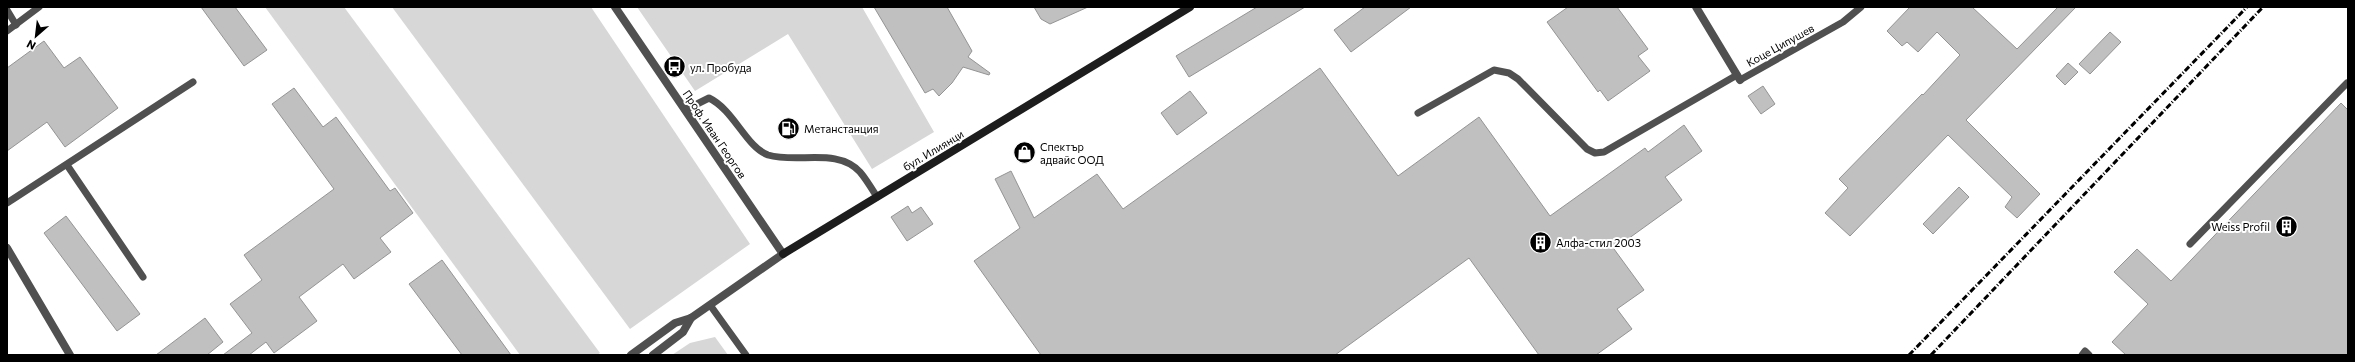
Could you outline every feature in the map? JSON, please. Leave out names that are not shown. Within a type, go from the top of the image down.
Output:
[{"type":"street","name":"Проф. Иван Георгов","points":[[615,7],[783,254]]},
{"type":"street","name":"бул. Илиянци","points":[[631,355],[675,323],[691,318],[783,254],[1190,7]]},
{"type":"street","name":"Коце Ципушев","points":[[1696,7],[1739,77]]},
{"type":"street","points":[[7,248],[70,355]]},
{"type":"street","name":"бул. Илиянци","points":[[653,355],[683,332],[691,318]]},
{"type":"lane","points":[[7,31],[39,7]]},
{"type":"lane","name":"Коце Ципушев","points":[[1739,77],[1843,22],[1861,7]]},
{"type":"lane","points":[[7,10],[16,25]]},
{"type":"lane","points":[[1418,113],[1494,70],[1502,71],[1518,79],[1587,149],[1595,153],[1604,152],[1739,77]]},
{"type":"lane","points":[[7,203],[193,82]]},
{"type":"lane","points":[[2190,244],[2347,83],[2348,85]]},
{"type":"lane","points":[[686,110],[709,98],[720,103],[753,144],[768,155],[798,159],[837,158],[859,171],[877,197]]},
{"type":"lane","points":[[67,164],[143,277]]},
{"type":"lane","points":[[710,305],[746,355]]},
{"type":"lane","points":[[2082,355],[2085,352],[2089,355]]},
{"type":"shaded area","points":[[265,7],[344,7],[600,353],[597,355],[520,355]]},
{"type":"shaded area","points":[[392,7],[591,7],[750,244],[630,329]]},
{"type":"shaded area","points":[[637,7],[862,7],[934,132],[872,169],[788,34],[695,91]]},
{"type":"shaded area","points":[[715,337],[728,355],[672,355],[690,343]]},
{"type":"building","points":[[201,7],[235,7],[267,50],[244,66]]},
{"type":"building","points":[[874,7],[947,7],[972,51],[968,57],[990,73],[989,75],[963,67],[952,83],[939,96],[933,89],[925,93]]},
{"type":"building","points":[[1034,7],[1088,7],[1050,24],[1041,19]]},
{"type":"building","points":[[1257,7],[1305,7],[1189,77],[1176,56]]},
{"type":"building","points":[[1365,7],[1411,7],[1351,52],[1334,30]]},
{"type":"building","points":[[1568,7],[1617,7],[1648,49],[1638,56],[1650,71],[1608,101],[1600,90],[1598,92],[1547,22]]},
{"type":"building","points":[[1910,7],[1972,7],[2017,49],[2058,7],[2076,7],[1966,120],[2040,194],[2017,218],[2005,207],[2012,197],[1948,135],[1850,236],[1825,213],[1848,188],[1839,179],[1922,94],[1923,95],[1960,55],[1937,32],[1918,52],[1907,42],[1902,46],[1887,31]]},
{"type":"building","points":[[2110,32],[2121,42],[2090,74],[2079,64]]},
{"type":"building","points":[[44,41],[64,68],[80,57],[118,108],[65,147],[47,122],[7,151],[7,68]]},
{"type":"building","points":[[2068,63],[2078,72],[2065,85],[2056,76]]},
{"type":"building","points":[[1320,68],[1398,176],[1479,117],[1550,216],[1645,148],[1648,152],[1684,125],[1702,151],[1665,177],[1682,200],[1614,249],[1644,290],[1617,309],[1632,329],[1596,355],[1539,355],[1469,258],[1335,355],[1041,355],[974,261],[1020,228],[995,179],[1011,171],[1034,218],[1097,174],[1123,209]]},
{"type":"building","points":[[1763,86],[1775,104],[1761,114],[1748,96]]},
{"type":"building","points":[[294,88],[323,127],[336,117],[390,191],[395,188],[413,213],[380,238],[391,252],[354,279],[343,264],[299,297],[317,321],[274,353],[266,342],[249,355],[223,355],[252,333],[230,304],[262,280],[244,255],[334,189],[272,104]]},
{"type":"building","points":[[1190,91],[1207,113],[1177,135],[1161,113]]},
{"type":"building","name":"Weiss Profil","points":[[2341,103],[2348,110],[2348,355],[2126,355],[2112,342],[2148,304],[2114,272],[2137,249],[2171,281]]},
{"type":"building","points":[[1959,187],[1969,197],[1933,234],[1923,224]]},
{"type":"building","points":[[908,206],[912,213],[921,207],[933,224],[907,241],[891,217]]},
{"type":"building","points":[[66,216],[140,314],[117,331],[44,233]]},
{"type":"building","points":[[442,260],[511,355],[462,355],[409,284]]},
{"type":"building","points":[[205,318],[223,342],[207,355],[156,355]]},
{"type":"railway","points":[[1909,355],[2247,7]]},
{"type":"railway","points":[[1931,355],[2263,7]]},
{"type":"place","name":"ул. Пробуда","points":[[674,67]]},
{"type":"place","name":"Метанстанция","points":[[789,128]]},
{"type":"place","name":"Спектър адвайс ООД","points":[[1025,152]]},
{"type":"place","name":"Weiss Profil","points":[[2286,226]]},
{"type":"place","name":"Алфа-стил 2003","points":[[1541,242]]}]
